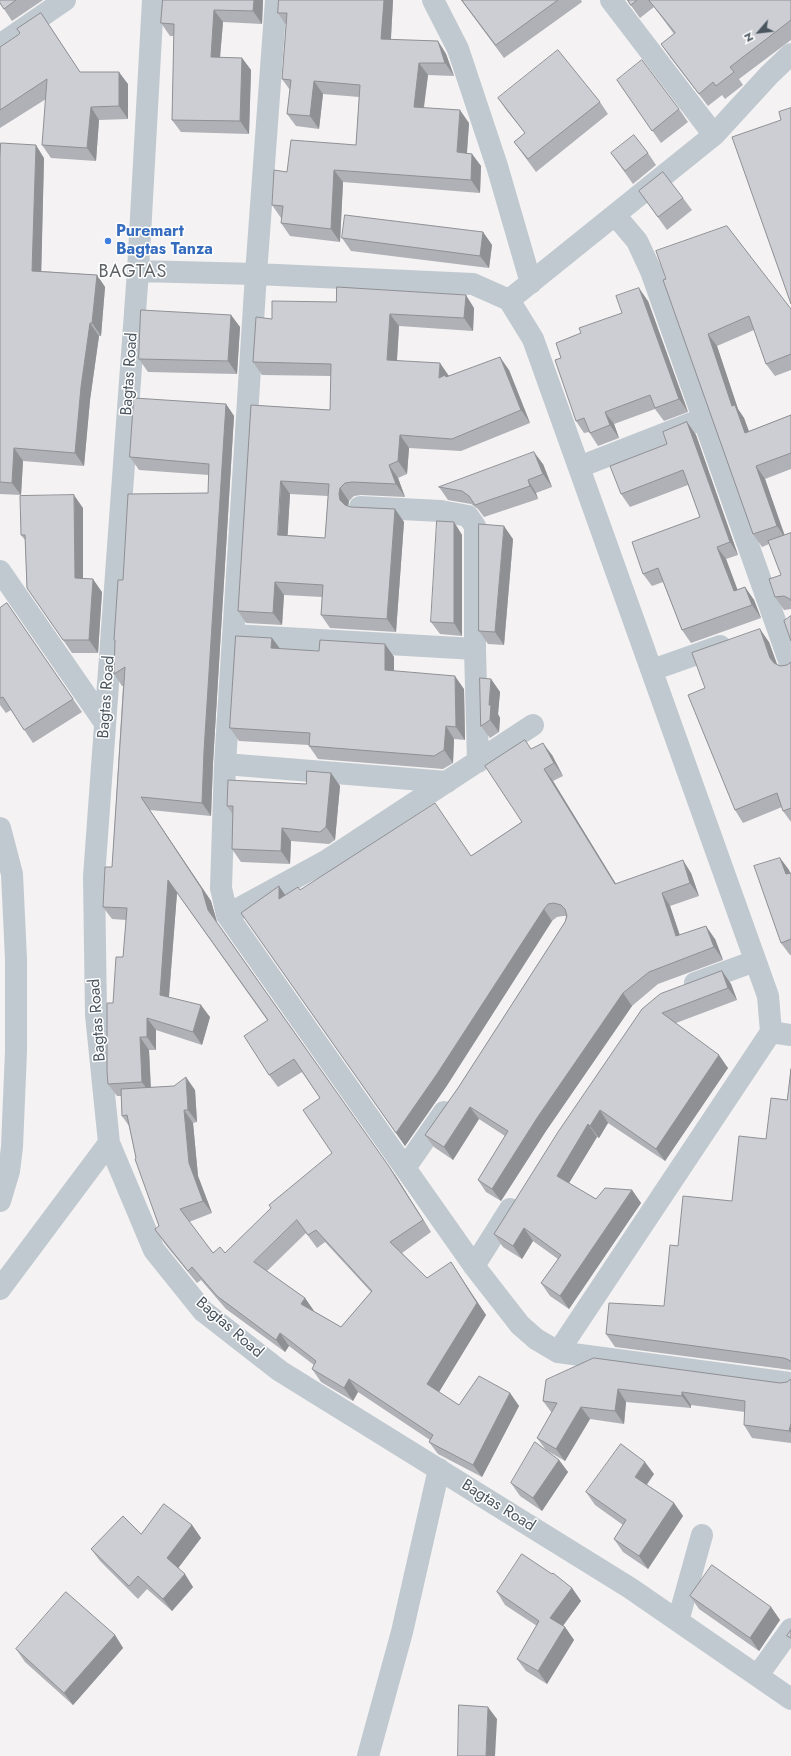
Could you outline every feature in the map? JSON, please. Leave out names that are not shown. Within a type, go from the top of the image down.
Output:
[{"type":"street","points":[[0,45],[65,0]]},
{"type":"street","name":"Bagtas Road","points":[[153,0],[138,271],[94,877],[96,1015],[109,1143],[154,1250],[204,1311],[280,1372],[630,1588],[791,1699]]},
{"type":"street","points":[[276,0],[256,274],[225,764],[221,888],[227,915],[474,1266],[520,1325],[536,1339],[558,1352],[791,1383]]},
{"type":"street","points":[[433,0],[458,49],[497,166],[531,283]]},
{"type":"street","points":[[611,0],[714,134]]},
{"type":"street","points":[[509,300],[714,134],[769,75],[791,54]]},
{"type":"street","points":[[615,214],[637,241],[645,256],[703,419],[784,623],[791,666]]},
{"type":"street","points":[[138,271],[256,274],[474,284],[509,300],[533,339],[781,1034],[558,1352]]},
{"type":"street","points":[[579,467],[703,419]]},
{"type":"street","points":[[360,507],[441,511],[468,516],[475,526],[475,649],[478,762]]},
{"type":"street","points":[[0,571],[105,723]]},
{"type":"street","points":[[652,670],[784,623]]},
{"type":"street","points":[[233,635],[475,649]]},
{"type":"street","points":[[227,915],[326,861],[533,725]]},
{"type":"street","points":[[225,764],[447,782]]},
{"type":"street","points":[[0,828],[12,874],[16,959],[16,1051],[12,1146],[9,1171],[0,1201]]},
{"type":"street","points":[[676,990],[755,961]]},
{"type":"street","points":[[405,1168],[456,1094]]},
{"type":"street","points":[[0,1289],[109,1143]]},
{"type":"street","points":[[474,1266],[521,1192]]},
{"type":"street","points":[[368,1756],[402,1632],[439,1469]]},
{"type":"street","points":[[678,1621],[702,1535]]},
{"type":"street","points":[[758,1675],[791,1629]]},
{"type":"building","points":[[0,0],[16,0],[4,9],[0,3]]},
{"type":"building","points":[[163,0],[254,0],[253,11],[214,10],[211,57],[242,58],[240,121],[172,120],[174,24],[161,23]]},
{"type":"building","points":[[279,0],[384,0],[381,39],[438,41],[445,63],[419,63],[414,107],[460,110],[457,152],[472,154],[471,180],[334,170],[331,229],[281,223],[283,206],[272,205],[274,170],[287,172],[291,140],[356,145],[360,85],[314,81],[310,116],[287,114],[291,80],[282,79],[287,13],[278,13]]},
{"type":"building","points":[[462,0],[558,0],[496,45]]},
{"type":"building","points":[[628,0],[637,0],[631,5]]},
{"type":"building","points":[[649,0],[791,0],[791,20],[730,67],[734,72],[716,86],[713,82],[699,94],[661,44],[675,33]]},
{"type":"building","points":[[41,13],[80,72],[119,72],[119,106],[91,107],[87,148],[42,145],[47,79],[0,110],[0,47],[20,33],[17,29]]},
{"type":"building","points":[[558,50],[600,102],[528,159],[514,142],[525,133],[498,98]]},
{"type":"building","points":[[642,60],[679,109],[652,131],[617,80]]},
{"type":"building","points":[[791,108],[791,304],[732,137],[781,120],[779,112]]},
{"type":"building","points":[[634,135],[648,153],[625,171],[611,153]]},
{"type":"building","points":[[1,143],[36,145],[32,271],[97,275],[92,323],[90,323],[81,387],[75,453],[14,448],[12,483],[0,482]]},
{"type":"building","points":[[663,172],[683,198],[658,217],[639,191]]},
{"type":"building","points":[[345,215],[483,232],[480,256],[342,238]]},
{"type":"building","points":[[727,226],[791,309],[791,354],[766,364],[749,316],[708,334],[732,406],[735,405],[745,433],[791,415],[791,453],[756,466],[777,526],[753,534],[663,280],[666,279],[656,251]]},
{"type":"building","points":[[337,287],[466,295],[464,318],[390,314],[387,360],[440,363],[439,378],[445,375],[446,377],[500,357],[521,410],[452,439],[400,435],[398,461],[389,465],[396,484],[352,482],[345,483],[340,488],[340,500],[345,505],[351,507],[395,509],[387,619],[321,615],[323,585],[275,582],[273,613],[238,611],[251,405],[330,410],[331,364],[253,362],[256,317],[272,319],[272,301],[336,302]],"holes":[[[281,481],[329,484],[325,538],[278,535]]]},
{"type":"building","points":[[639,288],[679,399],[655,408],[650,395],[605,412],[610,425],[590,433],[584,418],[576,421],[555,360],[561,358],[556,343],[581,333],[579,328],[622,313],[616,296]]},
{"type":"building","points":[[141,310],[231,315],[228,361],[139,359]]},
{"type":"building","points":[[134,398],[226,404],[202,803],[141,797],[202,889],[208,910],[388,1165],[423,1220],[390,1242],[427,1278],[451,1262],[477,1303],[427,1384],[459,1405],[479,1376],[510,1393],[473,1465],[429,1442],[433,1435],[349,1379],[344,1388],[312,1369],[316,1361],[280,1333],[276,1340],[217,1296],[192,1267],[188,1271],[155,1229],[159,1226],[135,1159],[127,1115],[122,1116],[121,1089],[174,1086],[186,1077],[188,1110],[184,1110],[189,1163],[203,1201],[180,1209],[213,1253],[220,1247],[225,1253],[271,1208],[269,1205],[332,1153],[303,1110],[320,1098],[294,1059],[269,1075],[244,1036],[268,1020],[168,880],[160,995],[201,1005],[193,1032],[147,1018],[147,1037],[140,1037],[142,1082],[108,1084],[107,1003],[113,1003],[116,957],[123,957],[127,908],[103,907],[105,867],[112,867],[125,667],[114,674],[114,640],[118,580],[123,580],[128,494],[208,493],[209,464],[130,457]],"holes":[[[297,1220],[308,1235],[316,1230],[372,1291],[341,1327],[301,1304],[305,1298],[254,1262]]]},
{"type":"building","points":[[687,422],[730,542],[717,547],[734,591],[745,587],[752,605],[682,630],[658,568],[643,574],[632,542],[700,517],[683,470],[621,494],[610,466],[667,444],[663,432]]},
{"type":"building","points":[[534,452],[543,474],[528,480],[530,486],[475,505],[469,496],[462,491],[439,487]]},
{"type":"building","points":[[74,495],[75,578],[93,579],[89,640],[63,640],[27,588],[25,535],[21,535],[20,496]]},
{"type":"building","points":[[437,521],[454,522],[454,623],[431,622]]},
{"type":"building","points":[[479,524],[504,526],[495,632],[479,631]]},
{"type":"building","points":[[791,533],[791,601],[784,596],[775,597],[769,579],[781,575],[768,541]]},
{"type":"building","points":[[7,603],[73,699],[24,730],[3,697],[0,698],[0,608]]},
{"type":"building","points":[[791,616],[791,641],[784,621]]},
{"type":"building","points":[[760,629],[770,658],[774,663],[780,666],[787,665],[791,662],[791,808],[783,811],[777,793],[735,810],[688,695],[705,688],[692,653]]},
{"type":"building","points":[[236,636],[272,638],[271,648],[318,651],[320,640],[385,644],[385,670],[455,676],[456,727],[446,726],[444,750],[434,756],[309,746],[310,733],[230,728]]},
{"type":"building","points":[[480,678],[491,679],[489,705],[491,705],[490,720],[481,726]]},
{"type":"building","points":[[525,740],[531,749],[543,743],[554,763],[544,769],[615,884],[683,860],[690,883],[662,893],[676,936],[706,926],[714,947],[649,972],[623,993],[537,1118],[492,1189],[478,1180],[508,1131],[470,1107],[444,1147],[425,1135],[458,1088],[565,922],[567,916],[565,909],[561,905],[554,903],[548,904],[544,909],[437,1074],[396,1133],[241,913],[279,886],[279,899],[298,887],[300,890],[435,803],[471,856],[522,822],[485,766]]},
{"type":"building","points":[[307,771],[331,773],[326,827],[320,832],[282,828],[281,851],[232,849],[233,806],[227,806],[228,780],[306,784]]},
{"type":"building","points":[[780,858],[786,874],[791,873],[791,939],[781,943],[754,866]]},
{"type":"building","points":[[722,971],[728,988],[662,1013],[719,1055],[656,1149],[600,1110],[590,1126],[588,1124],[557,1176],[596,1199],[605,1188],[632,1190],[560,1296],[541,1283],[561,1255],[524,1228],[513,1246],[494,1234],[558,1132],[642,1009],[660,994]]},
{"type":"building","points":[[791,1069],[791,1362],[784,1358],[606,1334],[609,1303],[664,1306],[670,1245],[678,1246],[683,1196],[732,1201],[739,1136],[766,1139],[771,1098],[787,1100]]},
{"type":"building","points":[[594,1358],[780,1383],[787,1382],[791,1379],[791,1423],[789,1431],[744,1425],[745,1401],[682,1392],[682,1396],[618,1389],[615,1411],[581,1407],[556,1449],[537,1438],[557,1403],[543,1401],[546,1380]]},
{"type":"building","points":[[535,1442],[559,1460],[533,1498],[511,1483]]},
{"type":"building","points":[[621,1444],[645,1462],[635,1477],[674,1503],[639,1556],[614,1539],[626,1520],[586,1492]]},
{"type":"building","points":[[164,1504],[192,1525],[167,1558],[185,1574],[163,1599],[138,1576],[129,1586],[91,1549],[123,1516],[141,1534]]},
{"type":"building","points":[[522,1554],[552,1574],[553,1573],[572,1588],[550,1618],[565,1627],[538,1671],[517,1659],[539,1621],[497,1592]]},
{"type":"building","points":[[712,1565],[771,1607],[750,1638],[690,1596]]},
{"type":"building","points":[[66,1592],[115,1635],[64,1693],[16,1649]]},
{"type":"building","points":[[791,1630],[791,1638],[787,1636]]},
{"type":"building","points":[[459,1705],[488,1707],[486,1756],[458,1756]]},
{"type":"place","name":"Puremart Bagtas Tanza","points":[[108,241]]},
{"type":"district","name":"BAGTAS","points":[[133,273]]}]
